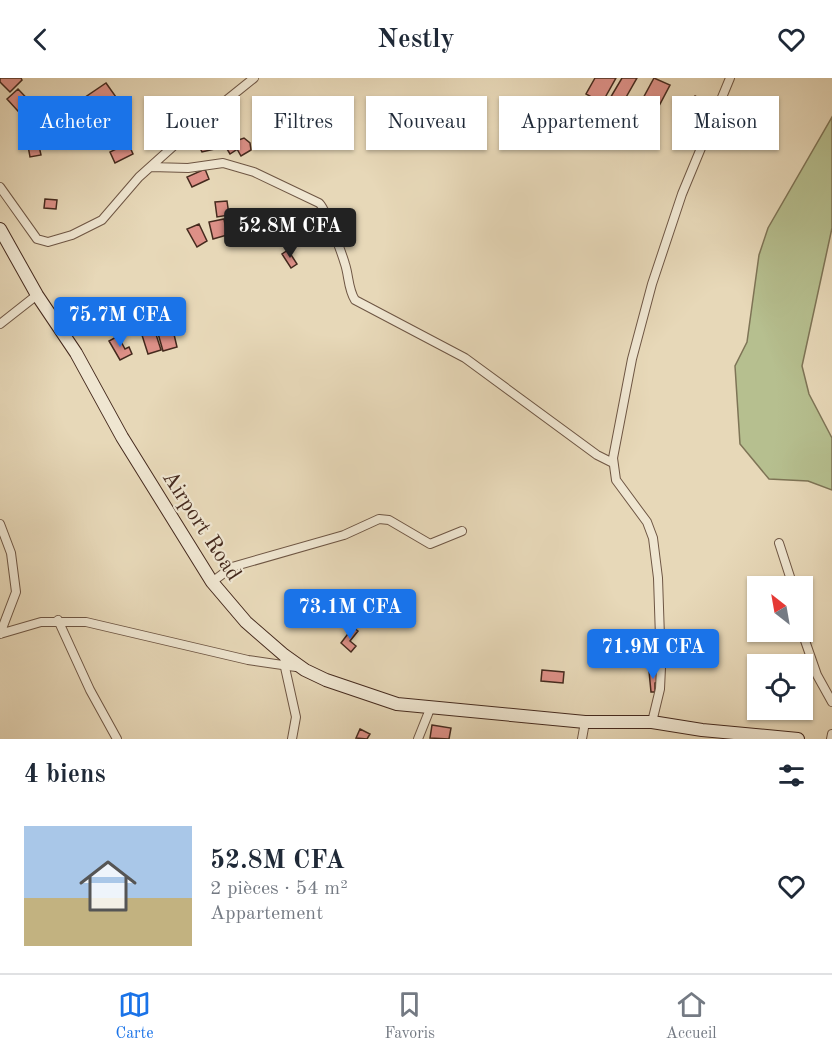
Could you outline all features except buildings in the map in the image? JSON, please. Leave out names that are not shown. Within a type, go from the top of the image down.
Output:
[{"type":"main road","name":"Airport Road","points":[[0,229],[38,295],[76,353],[122,436],[213,582],[246,622],[284,655],[305,669],[366,695],[397,704],[430,709],[517,713],[585,722],[652,722],[702,730],[798,739]]},
{"type":"street","points":[[0,187],[37,239],[48,242],[72,235],[102,220],[151,167],[254,78]]},
{"type":"street","points":[[652,722],[660,689],[661,667],[658,578],[654,548],[647,522],[615,480],[613,463],[632,359],[649,293],[682,194],[730,78]]},
{"type":"street","points":[[151,167],[188,168],[223,163],[254,172],[319,203],[325,208],[345,263],[351,293],[355,300],[465,358],[597,454],[613,463]]},
{"type":"street","points":[[0,324],[38,295]]},
{"type":"street","points":[[213,582],[232,567],[344,535],[380,519],[389,520],[430,544],[462,531]]},
{"type":"street","points":[[0,524],[11,553],[16,592],[0,634]]},
{"type":"street","points":[[779,543],[790,576]]},
{"type":"street","points":[[0,634],[41,622],[58,620],[86,622],[248,660],[284,663],[305,669]]},
{"type":"street","points":[[58,620],[90,690],[117,739]]},
{"type":"street","points":[[805,642],[817,675],[832,702]]},
{"type":"street","points":[[284,663],[296,717],[292,739]]},
{"type":"street","points":[[418,739],[430,709]]},
{"type":"street","points":[[582,739],[585,722]]},
{"type":"street","points":[[831,739],[832,734]]},
{"type":"green space","points":[[832,117],[832,228],[802,366],[809,394],[832,438],[832,490],[808,481],[769,479],[740,444],[735,366],[747,342],[759,255],[768,228]]}]
